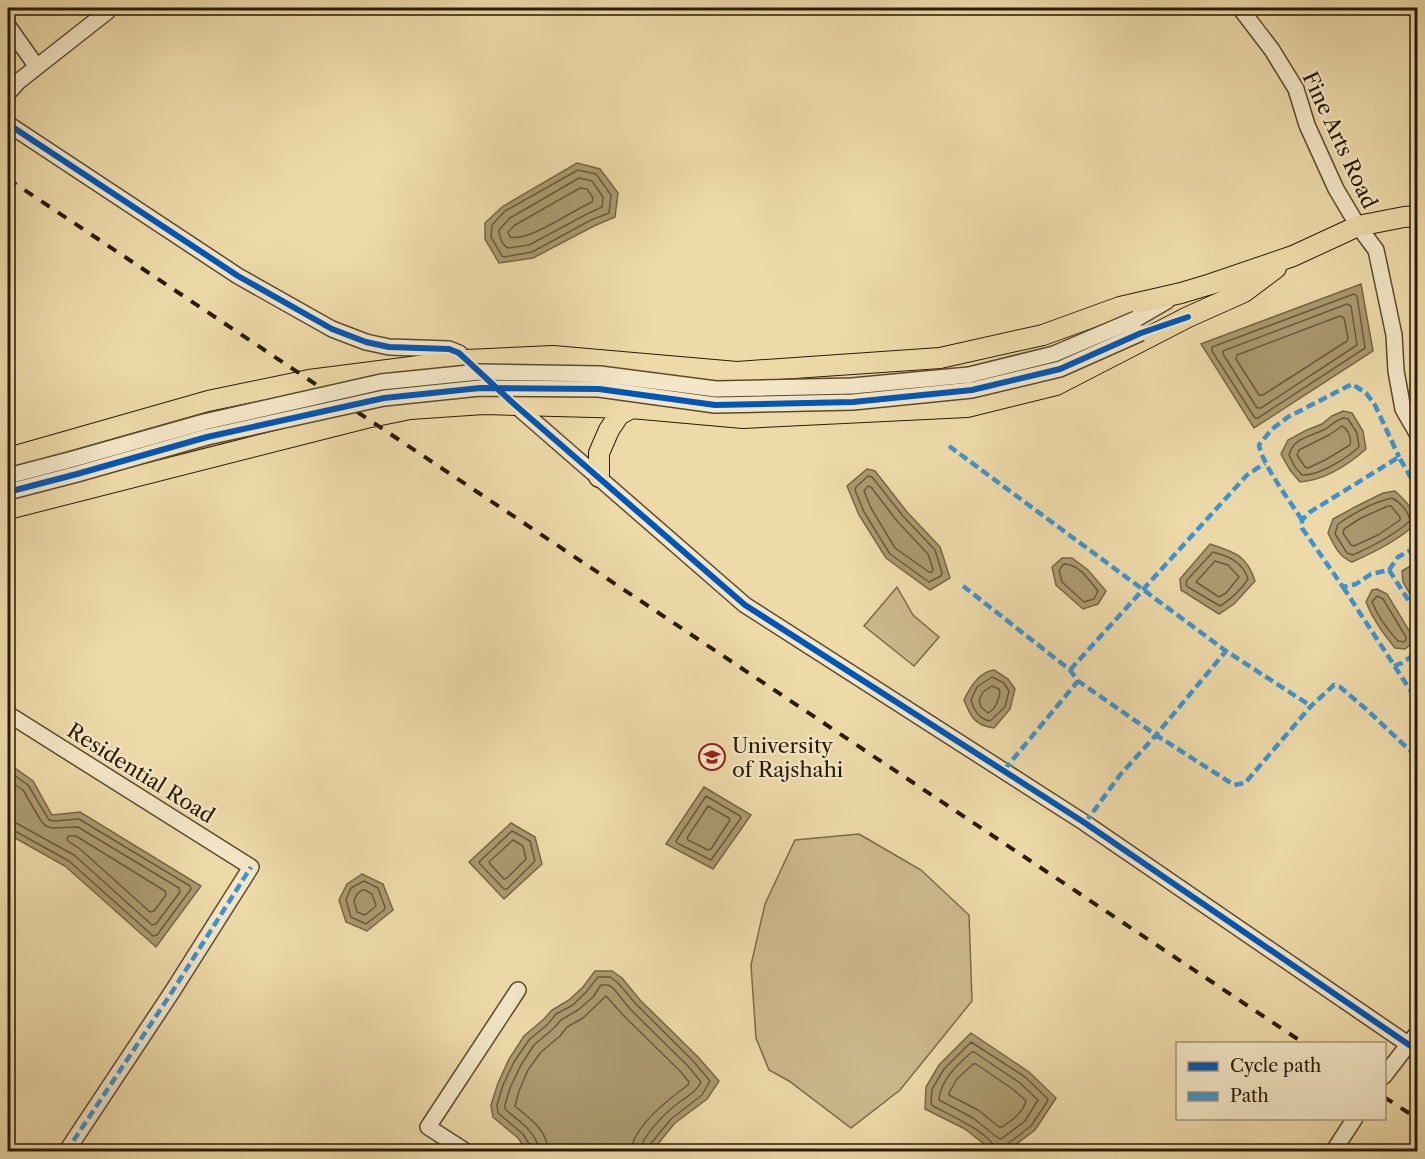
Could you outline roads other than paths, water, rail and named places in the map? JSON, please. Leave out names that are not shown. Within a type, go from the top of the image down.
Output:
[{"type":"main road","points":[[8,458],[208,401],[297,382],[466,360],[553,356],[737,372],[940,358],[1043,335],[1120,308],[1181,293],[1293,256],[1358,226],[1418,216]]},
{"type":"main road","points":[[8,509],[366,418],[410,409],[514,404],[631,408],[743,418],[967,407],[1056,385],[1188,317],[1244,292],[1293,256]]},
{"type":"main road","points":[[598,477],[599,453],[609,430],[620,415],[631,408]]},
{"type":"street","name":"Fine Arts Road","points":[[1240,8],[1272,50],[1296,89],[1307,125],[1336,189],[1358,226],[1376,250],[1394,335],[1396,371],[1404,409],[1418,435]]},
{"type":"street","points":[[8,93],[19,81],[108,10]]},
{"type":"street","points":[[8,26],[37,67]]},
{"type":"street","points":[[8,124],[238,276],[332,329],[366,342],[389,347],[449,349],[459,353],[514,404],[745,605],[1085,823],[1413,1048]]},
{"type":"street","points":[[8,492],[207,437],[384,398],[480,387],[599,389],[715,405],[853,402],[972,390],[1060,369],[1139,326],[1181,293]]},
{"type":"street","points":[[8,476],[204,422],[381,382],[479,372],[600,374],[716,389],[852,386],[969,375],[1054,354],[1139,326],[1188,317]]},
{"type":"street","name":"Residential Road","points":[[8,714],[251,867],[66,1152]]},
{"type":"street","points":[[467,1152],[428,1127],[518,990]]},
{"type":"street","points":[[1386,1074],[1413,1048],[1418,1032]]},
{"type":"street","points":[[1333,1152],[1354,1120]]},
{"type":"water","points":[[577,163],[600,169],[618,193],[615,217],[533,258],[499,263],[485,239],[485,223],[502,207]]},
{"type":"water","points":[[1361,284],[1373,351],[1254,428],[1201,344]]},
{"type":"water","points":[[1343,411],[1352,413],[1363,431],[1366,449],[1335,471],[1300,482],[1281,454],[1288,440]]},
{"type":"water","points":[[867,469],[875,471],[907,512],[940,547],[950,578],[930,590],[886,558],[859,515],[847,486]]},
{"type":"water","points":[[1395,491],[1412,510],[1416,524],[1393,541],[1361,558],[1352,562],[1344,557],[1337,550],[1328,533],[1333,519],[1383,493]]},
{"type":"water","points":[[1210,544],[1244,560],[1255,581],[1234,604],[1219,614],[1181,590],[1180,579]]},
{"type":"water","points":[[1062,558],[1072,558],[1088,570],[1106,591],[1098,604],[1083,609],[1056,585],[1052,567]]},
{"type":"water","points":[[1417,562],[1417,606],[1403,582],[1402,571]]},
{"type":"water","points":[[1377,589],[1387,594],[1413,637],[1411,644],[1405,649],[1395,648],[1369,609],[1366,602],[1372,590]]},
{"type":"water","points":[[994,670],[1008,679],[1015,689],[1010,709],[994,728],[974,720],[964,700],[979,677]]},
{"type":"water","points":[[8,763],[33,781],[52,815],[80,812],[201,886],[156,947],[65,866],[8,834]]},
{"type":"water","points":[[704,787],[751,815],[713,869],[666,844]]},
{"type":"water","points":[[511,823],[535,837],[542,864],[504,899],[469,862]]},
{"type":"water","points":[[362,874],[383,884],[393,910],[367,931],[346,922],[339,900],[347,884]]},
{"type":"water","points":[[595,971],[612,971],[622,978],[640,1000],[719,1081],[707,1099],[675,1123],[652,1151],[527,1151],[518,1138],[493,1117],[491,1105],[498,1083],[509,1059],[524,1036],[552,1010],[569,1000]]},
{"type":"water","points":[[971,1033],[1029,1072],[1056,1098],[1035,1130],[1007,1151],[993,1151],[965,1129],[925,1109],[926,1087],[939,1065]]},
{"type":"railway","points":[[8,179],[1302,1042]]},
{"type":"railway","points":[[1386,1098],[1418,1119]]},
{"type":"place","name":"University of Rajshahi","points":[[712,757]]}]
